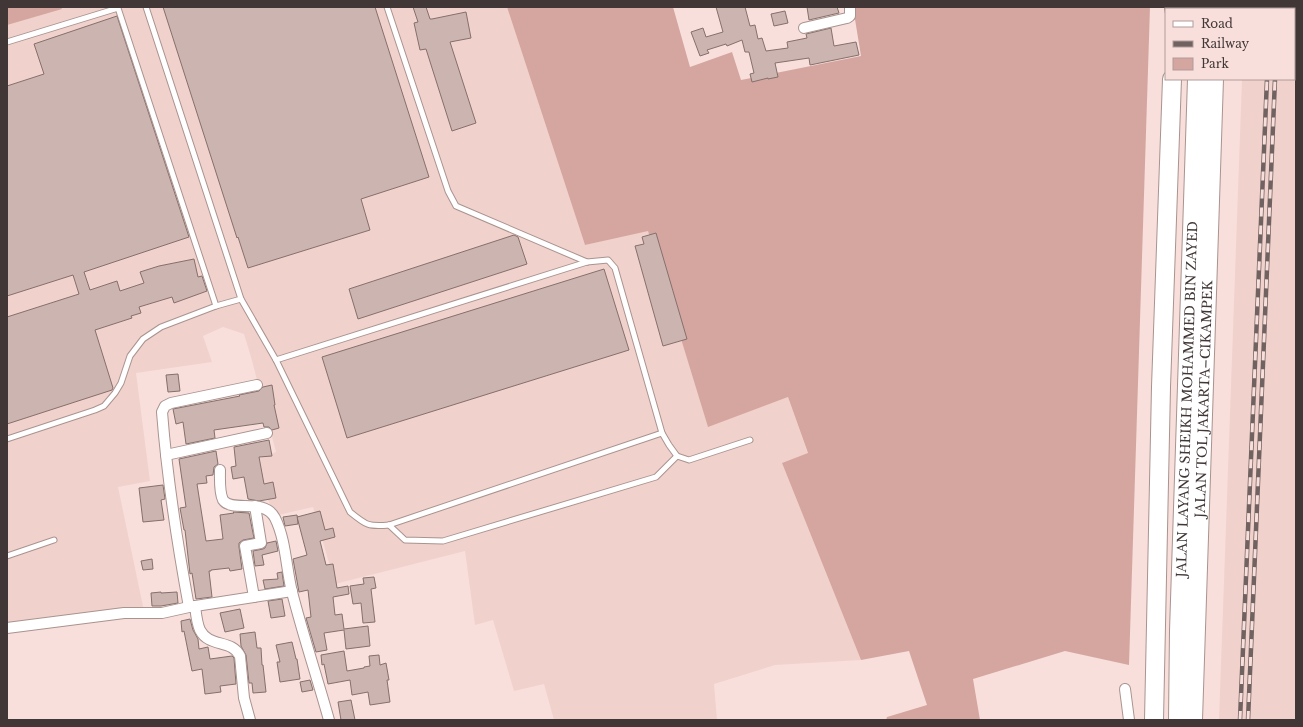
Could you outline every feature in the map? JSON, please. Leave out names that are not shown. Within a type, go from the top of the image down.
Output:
[{"type":"highway","points":[[1154,720],[1161,386],[1172,80]]},
{"type":"highway","name":"JALAN LAYANG SHEIKH MOHAMMED BIN ZAYED","points":[[1168,720],[1174,438],[1186,80]]},
{"type":"highway","name":"JALAN LAYANG SHEIKH MOHAMMED BIN ZAYED","points":[[1178,720],[1179,623],[1197,80]]},
{"type":"highway","name":"JALAN TOL JAKARTA–CIKAMPEK","points":[[1193,720],[1214,80]]},
{"type":"street","points":[[804,28],[847,18],[851,13],[850,7]]},
{"type":"street","points":[[250,720],[244,698],[240,656],[238,652],[235,648],[213,642],[204,636],[200,630],[192,607],[176,534],[162,412],[165,406],[184,399],[257,385]]},
{"type":"street","points":[[166,455],[267,433]]},
{"type":"street","points":[[220,470],[221,494],[227,503],[231,505],[256,506],[263,508],[270,512],[274,517],[281,534],[292,591],[329,720]]},
{"type":"street","points":[[254,597],[245,546],[261,543],[256,506]]},
{"type":"street","points":[[7,628],[124,614],[162,613],[292,591]]},
{"type":"street","points":[[1125,689],[1129,720]]},
{"type":"lane","points":[[7,42],[119,7],[216,306]]},
{"type":"lane","points":[[146,7],[241,299],[276,360],[350,512],[363,522],[374,527],[389,524],[662,433]]},
{"type":"lane","points":[[387,7],[448,191],[456,206],[587,262]]},
{"type":"lane","points":[[276,360],[587,262],[608,260],[615,268],[662,433],[677,456],[689,460],[750,440]]},
{"type":"lane","points":[[7,439],[104,406],[115,393],[130,356],[143,339],[161,327],[216,306],[241,299]]},
{"type":"lane","points":[[389,524],[405,540],[443,541],[656,477],[677,456]]},
{"type":"lane","points":[[7,556],[54,540]]},
{"type":"shaded area","points":[[7,7],[507,7],[585,245],[648,230],[708,426],[788,397],[808,454],[782,463],[861,660],[775,665],[714,684],[717,720],[554,720],[544,684],[514,691],[493,620],[475,625],[465,551],[335,584],[313,507],[274,516],[254,460],[276,452],[251,357],[244,334],[223,327],[203,336],[212,362],[136,373],[150,481],[118,487],[144,611],[7,624]]},
{"type":"shaded area","points":[[1296,7],[1296,720],[1219,720],[1242,80],[1295,80],[1295,8],[1245,8]]},
{"type":"green space","points":[[7,7],[61,7],[62,9],[7,25]]},
{"type":"green space","points":[[507,7],[673,7],[690,67],[732,52],[741,80],[861,56],[853,7],[1150,7],[1129,665],[1065,651],[973,679],[980,720],[886,720],[887,717],[927,705],[909,651],[861,660],[782,463],[808,453],[788,397],[708,427],[648,231],[585,245]]},
{"type":"building","points":[[163,7],[375,7],[429,177],[361,199],[370,230],[248,268]]},
{"type":"building","points":[[413,7],[426,7],[430,19],[466,12],[471,38],[450,42],[476,123],[452,131],[426,49],[420,50],[414,23],[418,22]]},
{"type":"building","points":[[716,7],[745,7],[750,26],[755,25],[758,39],[762,38],[766,51],[788,48],[787,42],[807,38],[806,34],[831,28],[834,46],[856,42],[859,55],[810,65],[809,58],[775,63],[778,77],[752,82],[750,74],[754,73],[749,52],[745,52],[742,40],[727,46],[726,44],[707,50],[709,53],[700,56],[691,32],[703,28],[706,37],[723,32]]},
{"type":"building","points":[[807,7],[837,7],[839,13],[809,20]]},
{"type":"building","points":[[785,11],[788,23],[774,26],[771,14]]},
{"type":"building","points":[[117,16],[189,237],[84,272],[90,290],[117,281],[120,291],[144,283],[140,272],[159,266],[194,259],[198,277],[202,276],[207,291],[174,303],[172,297],[139,307],[141,313],[131,316],[132,318],[95,330],[113,388],[112,390],[7,424],[7,317],[79,294],[73,275],[7,296],[7,86],[44,74],[34,44]]},
{"type":"building","points":[[656,233],[687,339],[663,346],[635,246],[644,244],[642,237]]},
{"type":"building","points":[[514,235],[518,237],[527,264],[358,319],[349,289]]},
{"type":"building","points":[[604,269],[629,350],[347,438],[322,357]]},
{"type":"building","points":[[178,374],[180,391],[168,392],[166,375]]},
{"type":"building","points":[[272,385],[274,405],[279,428],[272,430],[269,427],[264,427],[263,423],[214,430],[215,438],[186,444],[183,422],[176,424],[173,409],[240,396],[239,395],[259,391],[263,387]]},
{"type":"building","points":[[269,440],[272,456],[259,457],[264,484],[273,482],[276,498],[259,501],[248,499],[244,477],[233,479],[231,467],[236,466],[234,447]]},
{"type":"building","points":[[216,451],[218,464],[214,467],[213,475],[206,476],[207,483],[197,484],[206,541],[223,539],[220,515],[234,513],[233,512],[249,513],[254,538],[243,540],[239,543],[242,569],[230,571],[229,568],[209,571],[212,597],[196,599],[192,573],[190,574],[185,530],[180,508],[186,507],[179,459]]},
{"type":"building","points":[[163,485],[165,499],[161,500],[164,520],[143,522],[139,488]]},
{"type":"building","points":[[320,511],[325,530],[333,528],[335,537],[320,541],[326,565],[333,564],[337,588],[348,586],[349,594],[333,597],[335,615],[342,614],[344,629],[368,626],[370,646],[346,649],[344,630],[324,633],[327,650],[316,652],[306,618],[311,617],[308,590],[299,592],[293,559],[307,555],[297,517]]},
{"type":"building","points":[[297,515],[298,524],[285,526],[283,517]]},
{"type":"building","points":[[276,541],[278,551],[262,555],[264,565],[255,566],[253,551],[263,549],[267,543]]},
{"type":"building","points":[[152,559],[153,569],[143,570],[141,561]]},
{"type":"building","points":[[282,572],[284,586],[265,589],[263,580],[278,579],[277,573]]},
{"type":"building","points":[[374,577],[376,588],[371,589],[375,622],[363,623],[361,603],[353,604],[350,586],[364,584],[363,578]]},
{"type":"building","points":[[177,592],[178,603],[152,606],[151,593]]},
{"type":"building","points":[[282,599],[285,616],[271,618],[268,601]]},
{"type":"building","points":[[240,609],[244,628],[225,632],[220,613]]},
{"type":"building","points":[[190,619],[193,630],[198,639],[199,649],[208,647],[210,659],[232,656],[234,658],[236,684],[220,686],[221,692],[205,694],[202,669],[192,671],[184,631],[182,632],[181,621]]},
{"type":"building","points":[[255,632],[257,648],[261,648],[266,692],[253,693],[252,683],[249,683],[246,655],[241,646],[240,634]]},
{"type":"building","points":[[292,642],[297,659],[300,679],[280,682],[277,662],[280,662],[276,645]]},
{"type":"building","points":[[344,651],[347,671],[370,666],[369,656],[379,655],[380,665],[386,663],[389,680],[387,680],[390,702],[370,705],[368,692],[352,695],[350,680],[328,684],[324,664],[322,665],[321,655]]},
{"type":"building","points":[[310,680],[313,690],[302,692],[300,682]]},
{"type":"building","points":[[351,700],[355,720],[341,720],[338,702]]},
{"type":"railway","points":[[1240,720],[1267,80]]},
{"type":"railway","points":[[1248,720],[1275,80]]}]
